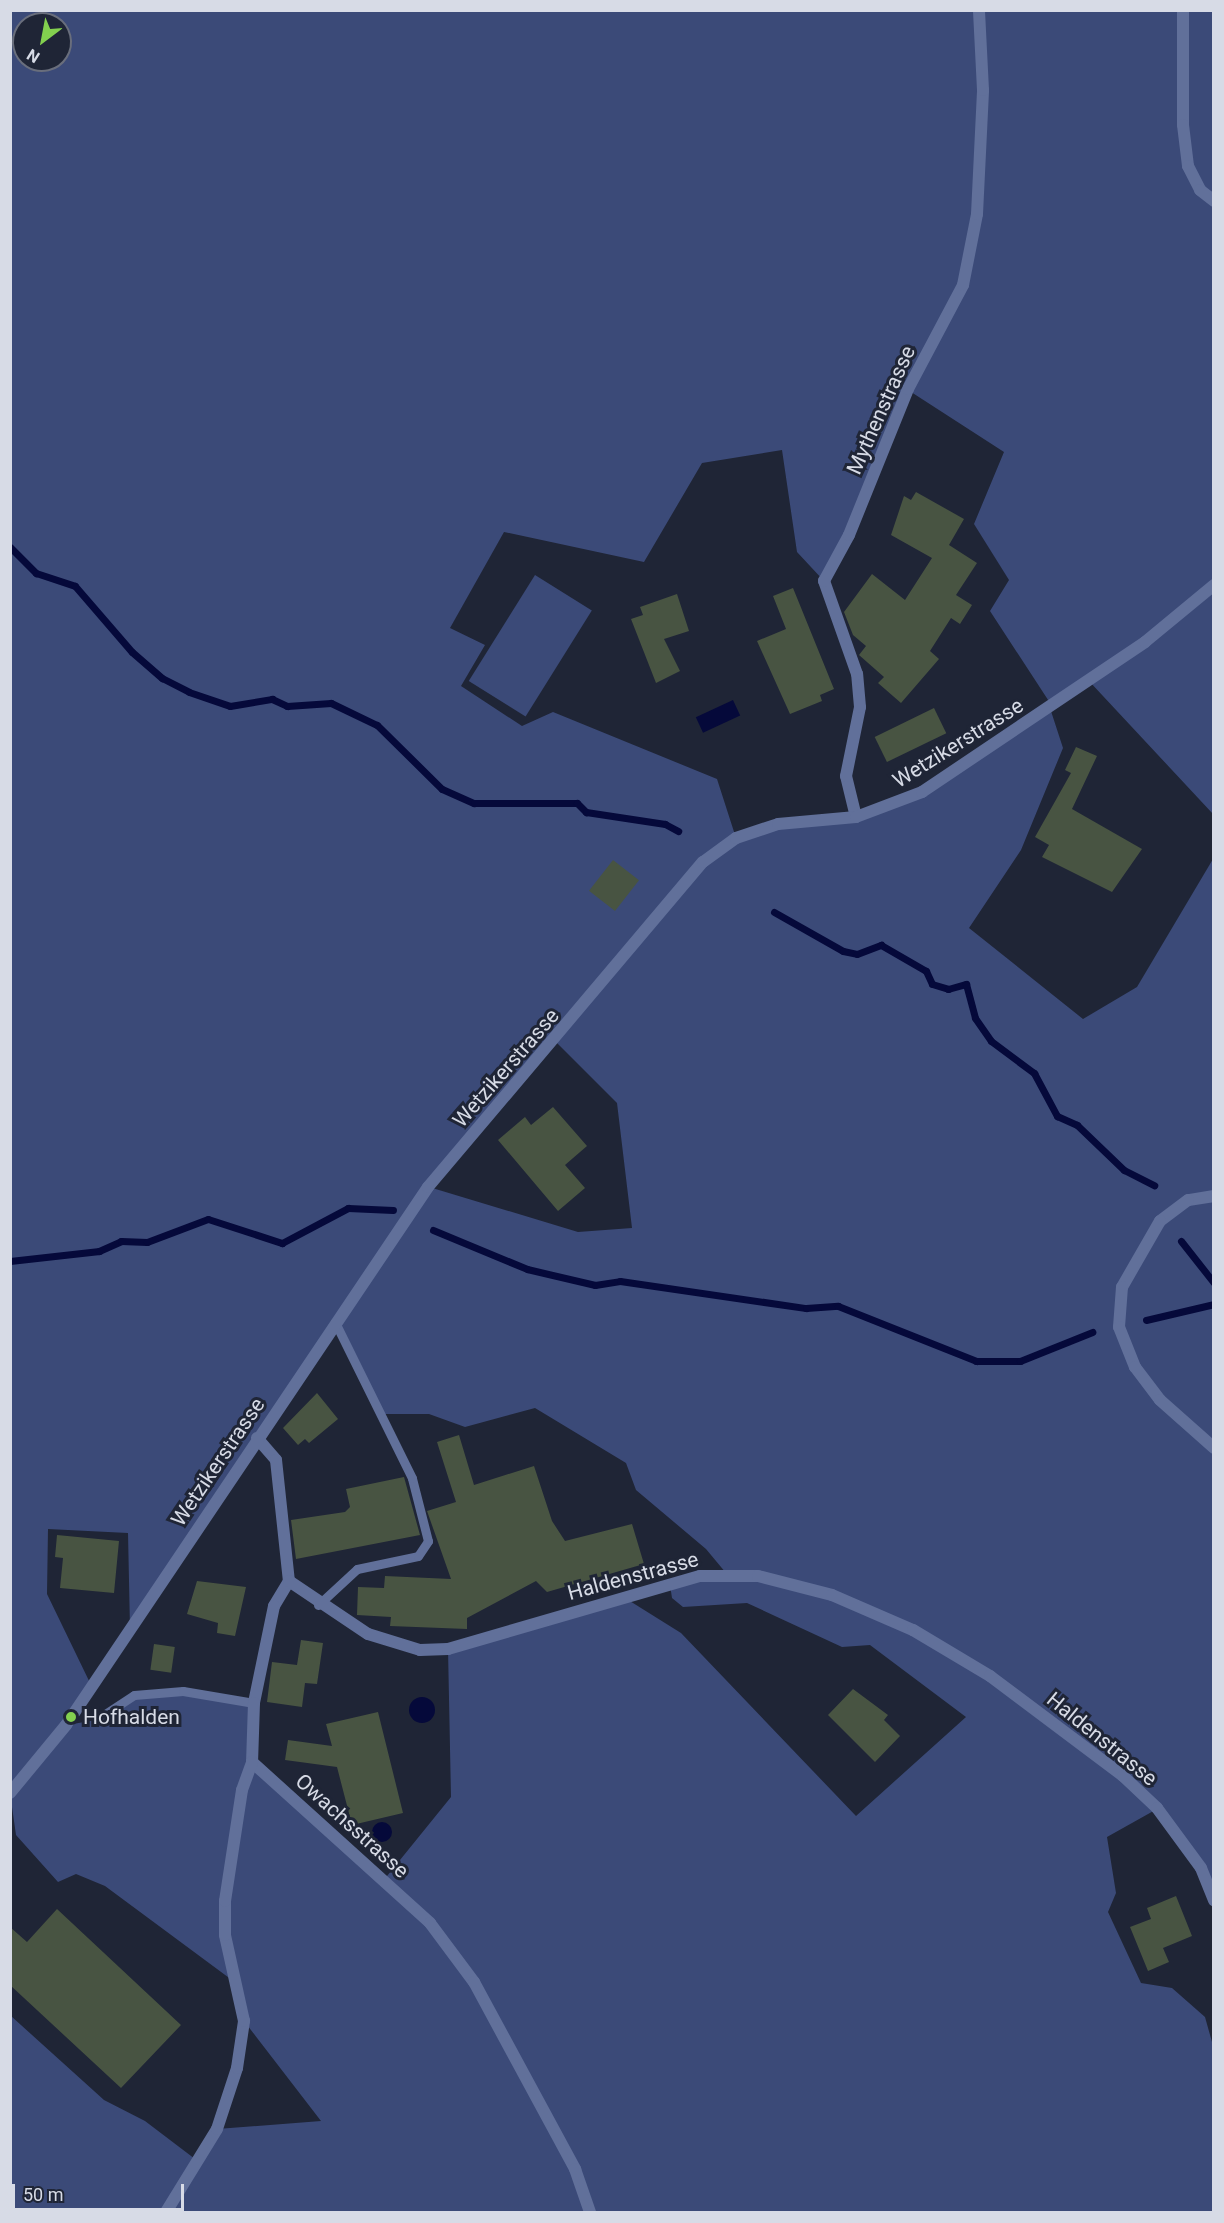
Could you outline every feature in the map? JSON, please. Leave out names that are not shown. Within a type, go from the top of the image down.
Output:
[{"type":"street","name":"Mythenstrasse","points":[[856,817],[846,776],[860,707],[857,674],[824,581],[849,535],[908,390],[963,285],[977,214],[983,90],[979,10]]},
{"type":"street","points":[[1183,10],[1183,124],[1188,166],[1200,190],[1214,201]]},
{"type":"street","name":"Wetzikerstrasse","points":[[10,1792],[66,1725],[335,1322],[429,1187],[703,862],[736,838],[778,824],[856,817],[922,792],[1145,642],[1214,585]]},
{"type":"street","points":[[1214,1196],[1188,1200],[1160,1221],[1122,1287],[1119,1327],[1135,1367],[1160,1400],[1214,1448]]},
{"type":"street","points":[[166,2212],[217,2129],[237,2068],[244,2021],[225,1935],[225,1901],[242,1790],[252,1762],[254,1703],[274,1606],[289,1581],[276,1460],[257,1438]]},
{"type":"street","name":"Haldenstrasse","points":[[289,1581],[318,1605],[368,1634],[420,1650],[448,1649],[700,1576],[758,1576],[832,1595],[913,1630],[990,1676],[1123,1776],[1157,1808],[1195,1860],[1214,1901]]},
{"type":"street","name":"Owachsstrasse","points":[[252,1762],[430,1923],[474,1982],[574,2169],[590,2212]]},
{"type":"lane","points":[[318,1605],[357,1569],[418,1556],[428,1541],[412,1478],[335,1322]]},
{"type":"lane","points":[[96,1720],[134,1695],[183,1691],[254,1703]]},
{"type":"shaded area","points":[[10,11],[1213,11],[1213,814],[1089,681],[1052,706],[990,611],[1009,580],[974,524],[1004,452],[908,390],[824,581],[797,552],[782,450],[702,463],[644,562],[504,532],[450,628],[485,645],[461,686],[522,726],[553,712],[717,779],[736,838],[893,806],[1050,708],[1063,748],[1021,850],[969,928],[1083,1019],[1137,987],[1213,859],[1213,1901],[1201,1868],[1157,1809],[1107,1837],[1116,1893],[1108,1912],[1141,1983],[1172,1988],[1205,2017],[1212,2042],[1213,2212],[11,2212],[11,2016],[104,2100],[145,2121],[199,2162],[217,2129],[321,2121],[244,2021],[240,1986],[105,1886],[76,1874],[58,1882],[16,1835],[10,1793]],"holes":[[[556,1042],[617,1103],[632,1228],[578,1232],[429,1187]],[[335,1322],[384,1414],[429,1414],[465,1427],[535,1408],[626,1463],[636,1490],[706,1549],[726,1573],[670,1585],[672,1598],[683,1607],[747,1603],[842,1647],[870,1645],[966,1717],[856,1816],[681,1633],[625,1598],[448,1649],[451,1797],[383,1881],[252,1762],[254,1703],[183,1691],[134,1695],[96,1720],[67,1725],[92,1687],[47,1594],[48,1529],[128,1533],[130,1629]]]},
{"type":"shaded area","points":[[535,575],[592,611],[526,717],[469,681]]},
{"type":"shaded area","points":[[733,700],[740,715],[703,733],[696,717]]},
{"type":"shaded area","points":[[422,1697],[431,1701],[435,1710],[431,1719],[422,1723],[413,1719],[409,1710],[413,1701]]},
{"type":"shaded area","points":[[378,1822],[386,1822],[392,1828],[392,1836],[386,1842],[378,1842],[372,1836],[372,1828]]},
{"type":"building","points":[[916,492],[964,519],[949,545],[977,563],[956,595],[972,605],[960,624],[951,618],[930,651],[939,659],[901,703],[878,683],[884,677],[859,655],[866,646],[853,635],[844,612],[872,574],[905,600],[932,558],[891,535],[904,496],[911,500]]},
{"type":"building","points":[[793,588],[834,689],[820,695],[822,701],[790,714],[757,641],[786,629],[773,596]]},
{"type":"building","points":[[677,594],[689,631],[664,639],[680,671],[656,683],[631,619],[643,615],[640,607]]},
{"type":"building","points":[[934,708],[946,733],[887,762],[875,737]]},
{"type":"building","points":[[1076,747],[1097,756],[1072,809],[1142,849],[1112,892],[1042,857],[1049,845],[1035,837],[1071,773],[1065,770]]},
{"type":"building","points":[[613,860],[639,880],[615,911],[589,891]]},
{"type":"building","points":[[553,1107],[587,1146],[565,1165],[585,1188],[558,1211],[498,1140],[525,1117],[531,1125]]},
{"type":"building","points":[[317,1393],[338,1419],[309,1443],[305,1439],[298,1445],[283,1428]]},
{"type":"building","points":[[459,1435],[474,1485],[534,1466],[552,1521],[565,1541],[632,1524],[644,1564],[547,1592],[536,1581],[467,1618],[467,1629],[390,1626],[391,1617],[357,1615],[358,1587],[384,1588],[385,1576],[451,1579],[427,1511],[456,1502],[437,1442]]},
{"type":"building","points":[[404,1477],[420,1535],[296,1559],[291,1520],[345,1512],[350,1507],[346,1489]]},
{"type":"building","points":[[57,1535],[119,1541],[114,1593],[60,1588],[63,1558],[55,1557]]},
{"type":"building","points":[[197,1581],[246,1587],[235,1636],[217,1633],[218,1623],[187,1614]]},
{"type":"building","points":[[301,1640],[323,1643],[317,1684],[305,1683],[302,1707],[267,1702],[272,1662],[297,1665]]},
{"type":"building","points":[[154,1644],[175,1647],[171,1673],[150,1670]]},
{"type":"building","points":[[853,1689],[888,1715],[884,1720],[900,1736],[875,1762],[828,1715]]},
{"type":"building","points":[[378,1712],[403,1813],[352,1825],[337,1767],[285,1760],[288,1740],[332,1746],[326,1724]]},
{"type":"building","points":[[1176,1896],[1192,1936],[1163,1948],[1169,1962],[1148,1971],[1130,1927],[1151,1919],[1147,1908]]},
{"type":"building","points":[[57,1909],[181,2025],[121,2088],[10,1985],[10,1927],[27,1942]]},
{"type":"waterway","points":[[10,547],[36,573],[75,586],[132,652],[162,678],[189,692],[230,706],[272,699],[287,706],[331,703],[377,725],[442,789],[474,803],[577,803],[586,812],[665,824],[678,831]]},
{"type":"waterway","points":[[774,912],[843,951],[857,954],[881,945],[926,971],[932,984],[948,989],[966,984],[975,1018],[991,1041],[1034,1073],[1057,1116],[1077,1125],[1124,1170],[1154,1185]]},
{"type":"waterway","points":[[10,1261],[99,1251],[121,1241],[147,1242],[208,1219],[282,1243],[348,1208],[393,1210]]},
{"type":"waterway","points":[[433,1230],[527,1269],[595,1285],[620,1281],[806,1308],[838,1306],[976,1361],[1020,1361],[1092,1332]]},
{"type":"waterway","points":[[1181,1241],[1214,1283]]},
{"type":"waterway","points":[[1146,1320],[1214,1304]]},
{"type":"place","name":"Hofhalden","points":[[71,1717]]}]
